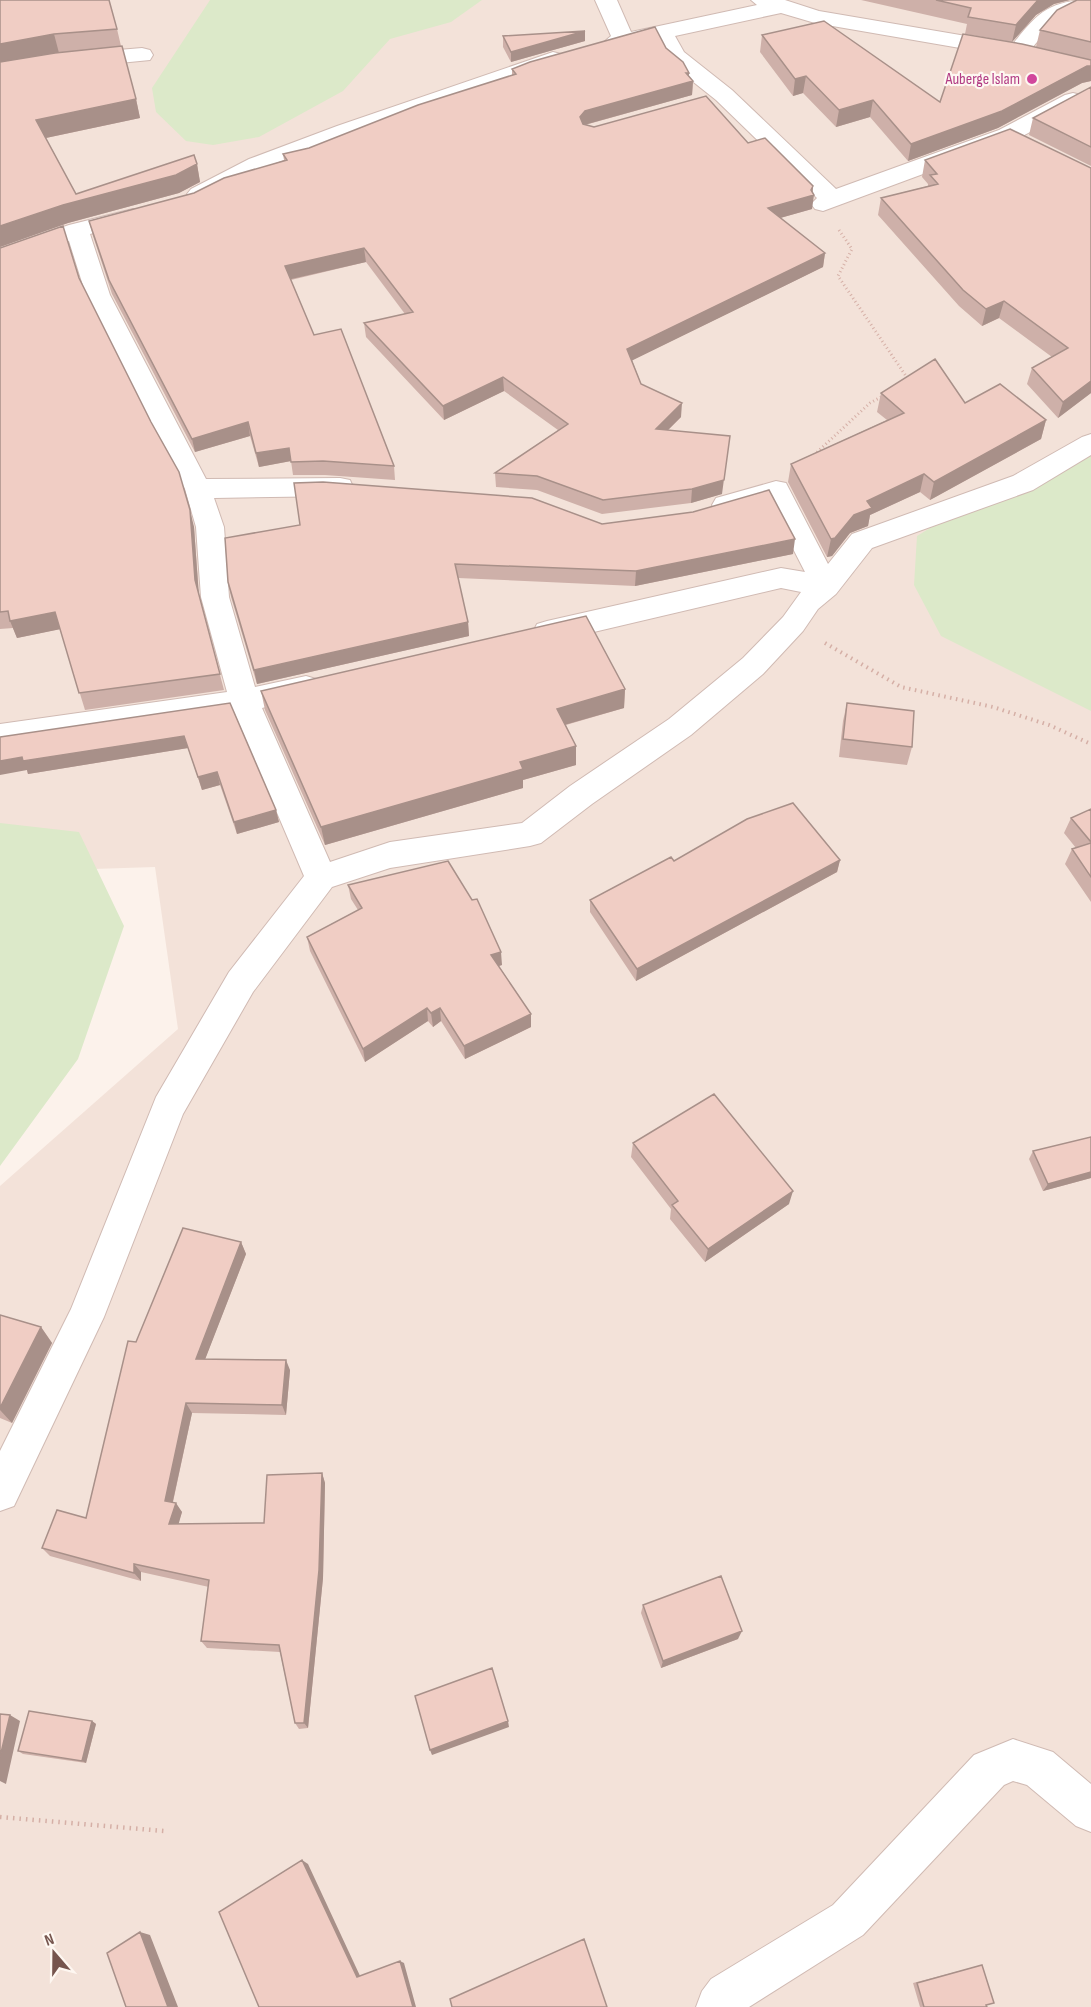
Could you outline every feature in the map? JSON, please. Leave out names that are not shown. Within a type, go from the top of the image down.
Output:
[{"type":"street","points":[[606,0],[623,39]]},
{"type":"street","points":[[1018,51],[1043,20],[1080,1]]},
{"type":"street","points":[[0,258],[77,230],[188,200],[257,164],[521,69],[623,39],[663,33],[773,3],[815,17],[1018,51],[1091,69]]},
{"type":"street","points":[[663,33],[675,56],[724,95],[828,202],[1007,135],[1091,90]]},
{"type":"street","points":[[0,72],[59,62],[142,55]]},
{"type":"street","points":[[702,101],[724,95]]},
{"type":"street","points":[[1007,135],[1028,146]]},
{"type":"street","points":[[77,230],[98,295],[170,439],[198,489],[210,527],[214,597],[244,700],[321,878]]},
{"type":"street","points":[[0,1492],[86,1317],[168,1108],[241,982],[321,878],[390,855],[530,834],[581,795],[680,727],[753,666],[793,624],[808,602],[826,587],[862,541],[1023,483],[1091,443]]},
{"type":"street","points":[[198,489],[325,486],[366,489]]},
{"type":"street","points":[[702,512],[776,490],[826,587]]},
{"type":"street","points":[[518,639],[781,578],[826,587]]},
{"type":"street","points":[[0,736],[244,700],[335,680]]},
{"type":"street","points":[[718,2007],[727,1995],[848,1920],[989,1770],[1013,1760],[1038,1767],[1091,1811]]},
{"type":"path","points":[[828,202],[852,249],[838,276],[909,380],[899,386]]},
{"type":"path","points":[[776,490],[870,403],[890,392]]},
{"type":"path","points":[[793,624],[901,687],[993,707],[1049,724],[1091,744]]},
{"type":"path","points":[[0,1817],[164,1831]]},
{"type":"shaded area","points":[[0,0],[1091,0],[1091,2007],[0,2007],[0,1186],[178,1029],[155,867],[0,872]]},
{"type":"green space","points":[[210,0],[482,0],[451,22],[390,39],[343,91],[259,137],[213,145],[186,141],[156,112],[152,88]]},
{"type":"green space","points":[[1091,452],[1091,711],[941,636],[914,585],[917,536],[1007,481]]},
{"type":"green space","points":[[0,823],[79,832],[124,926],[78,1059],[0,1166]]},
{"type":"building","points":[[0,0],[109,0],[117,29],[54,34],[0,44]]},
{"type":"building","points":[[936,0],[1038,0],[1016,25],[968,17],[971,8]]},
{"type":"building","points":[[1077,0],[1091,0],[1091,42],[1040,30],[1057,10]]},
{"type":"building","points":[[824,21],[940,102],[963,34],[1022,44],[1091,60],[1091,66],[1087,66],[1002,111],[911,144],[873,100],[839,110],[806,76],[795,79],[762,35]]},
{"type":"building","points":[[655,27],[666,48],[683,62],[689,73],[686,73],[693,81],[585,111],[580,117],[583,124],[594,127],[706,96],[748,143],[765,138],[813,186],[811,190],[814,195],[768,208],[825,253],[627,349],[641,384],[682,403],[656,429],[730,436],[724,480],[692,489],[603,500],[537,476],[495,473],[568,424],[503,377],[443,406],[364,323],[413,312],[364,248],[285,266],[314,335],[341,329],[394,466],[323,461],[291,462],[289,448],[256,453],[248,422],[192,439],[109,280],[89,221],[194,193],[224,178],[287,160],[283,154],[309,148],[418,105],[516,74],[512,69],[530,62]]},
{"type":"building","points":[[585,31],[511,52],[503,36]]},
{"type":"building","points":[[122,46],[136,99],[36,120],[76,194],[194,155],[197,164],[176,175],[63,205],[0,226],[0,62]]},
{"type":"building","points":[[1091,87],[1091,147],[1033,118]]},
{"type":"building","points":[[1010,129],[1091,168],[1091,381],[1063,402],[1032,368],[1068,348],[1004,301],[986,309],[963,290],[881,198],[938,184],[930,175],[937,174],[925,160]]},
{"type":"building","points":[[63,226],[79,278],[151,422],[179,472],[190,510],[195,580],[220,674],[79,693],[55,612],[10,621],[8,611],[0,612],[0,248]]},
{"type":"building","points":[[935,359],[965,403],[1000,384],[1046,420],[934,482],[924,474],[867,501],[872,508],[854,515],[835,538],[831,539],[791,464],[904,413],[881,393]]},
{"type":"building","points":[[323,482],[532,498],[602,524],[693,512],[769,490],[795,539],[636,571],[455,564],[468,622],[254,670],[228,582],[225,538],[300,525],[294,483]]},
{"type":"building","points":[[586,616],[625,689],[557,709],[576,746],[520,762],[523,769],[321,827],[261,691]]},
{"type":"building","points":[[230,703],[276,810],[234,822],[217,772],[198,777],[184,736],[23,761],[22,757],[0,761],[0,737]]},
{"type":"building","points":[[847,703],[914,711],[912,747],[843,739]]},
{"type":"building","points":[[793,803],[840,860],[637,969],[590,900],[671,857],[674,861],[747,819]]},
{"type":"building","points":[[1091,809],[1091,842],[1071,818]]},
{"type":"building","points":[[1091,843],[1091,877],[1072,849]]},
{"type":"building","points":[[448,861],[472,900],[477,899],[501,952],[491,955],[531,1014],[464,1046],[440,1008],[431,1013],[427,1008],[363,1049],[307,937],[362,908],[348,885]]},
{"type":"building","points":[[714,1094],[793,1191],[708,1249],[672,1205],[678,1201],[633,1143]]},
{"type":"building","points":[[1091,1137],[1091,1172],[1048,1184],[1033,1151]]},
{"type":"building","points":[[183,1228],[241,1242],[196,1359],[286,1360],[282,1405],[186,1403],[165,1501],[176,1503],[169,1524],[264,1523],[267,1475],[322,1473],[319,1570],[304,1723],[295,1723],[279,1645],[201,1641],[209,1580],[134,1564],[134,1573],[42,1548],[57,1510],[86,1518],[128,1341],[136,1342]]},
{"type":"building","points":[[0,1315],[41,1327],[0,1408]]},
{"type":"building","points":[[721,1576],[742,1631],[663,1661],[643,1605]]},
{"type":"building","points":[[492,1668],[508,1721],[430,1750],[415,1696]]},
{"type":"building","points":[[29,1711],[92,1721],[82,1761],[18,1751]]},
{"type":"building","points":[[0,1714],[10,1715],[0,1757]]},
{"type":"building","points":[[302,1860],[357,1977],[400,1961],[413,2007],[259,2007],[219,1912]]},
{"type":"building","points":[[140,1932],[168,2007],[126,2007],[107,1953]]},
{"type":"building","points":[[584,1939],[607,2007],[452,2007],[450,1999]]},
{"type":"building","points":[[982,1965],[994,2003],[986,2005],[987,2007],[924,2007],[917,1983]]},
{"type":"place","name":"Auberge Islam","points":[[1032,79]]}]
